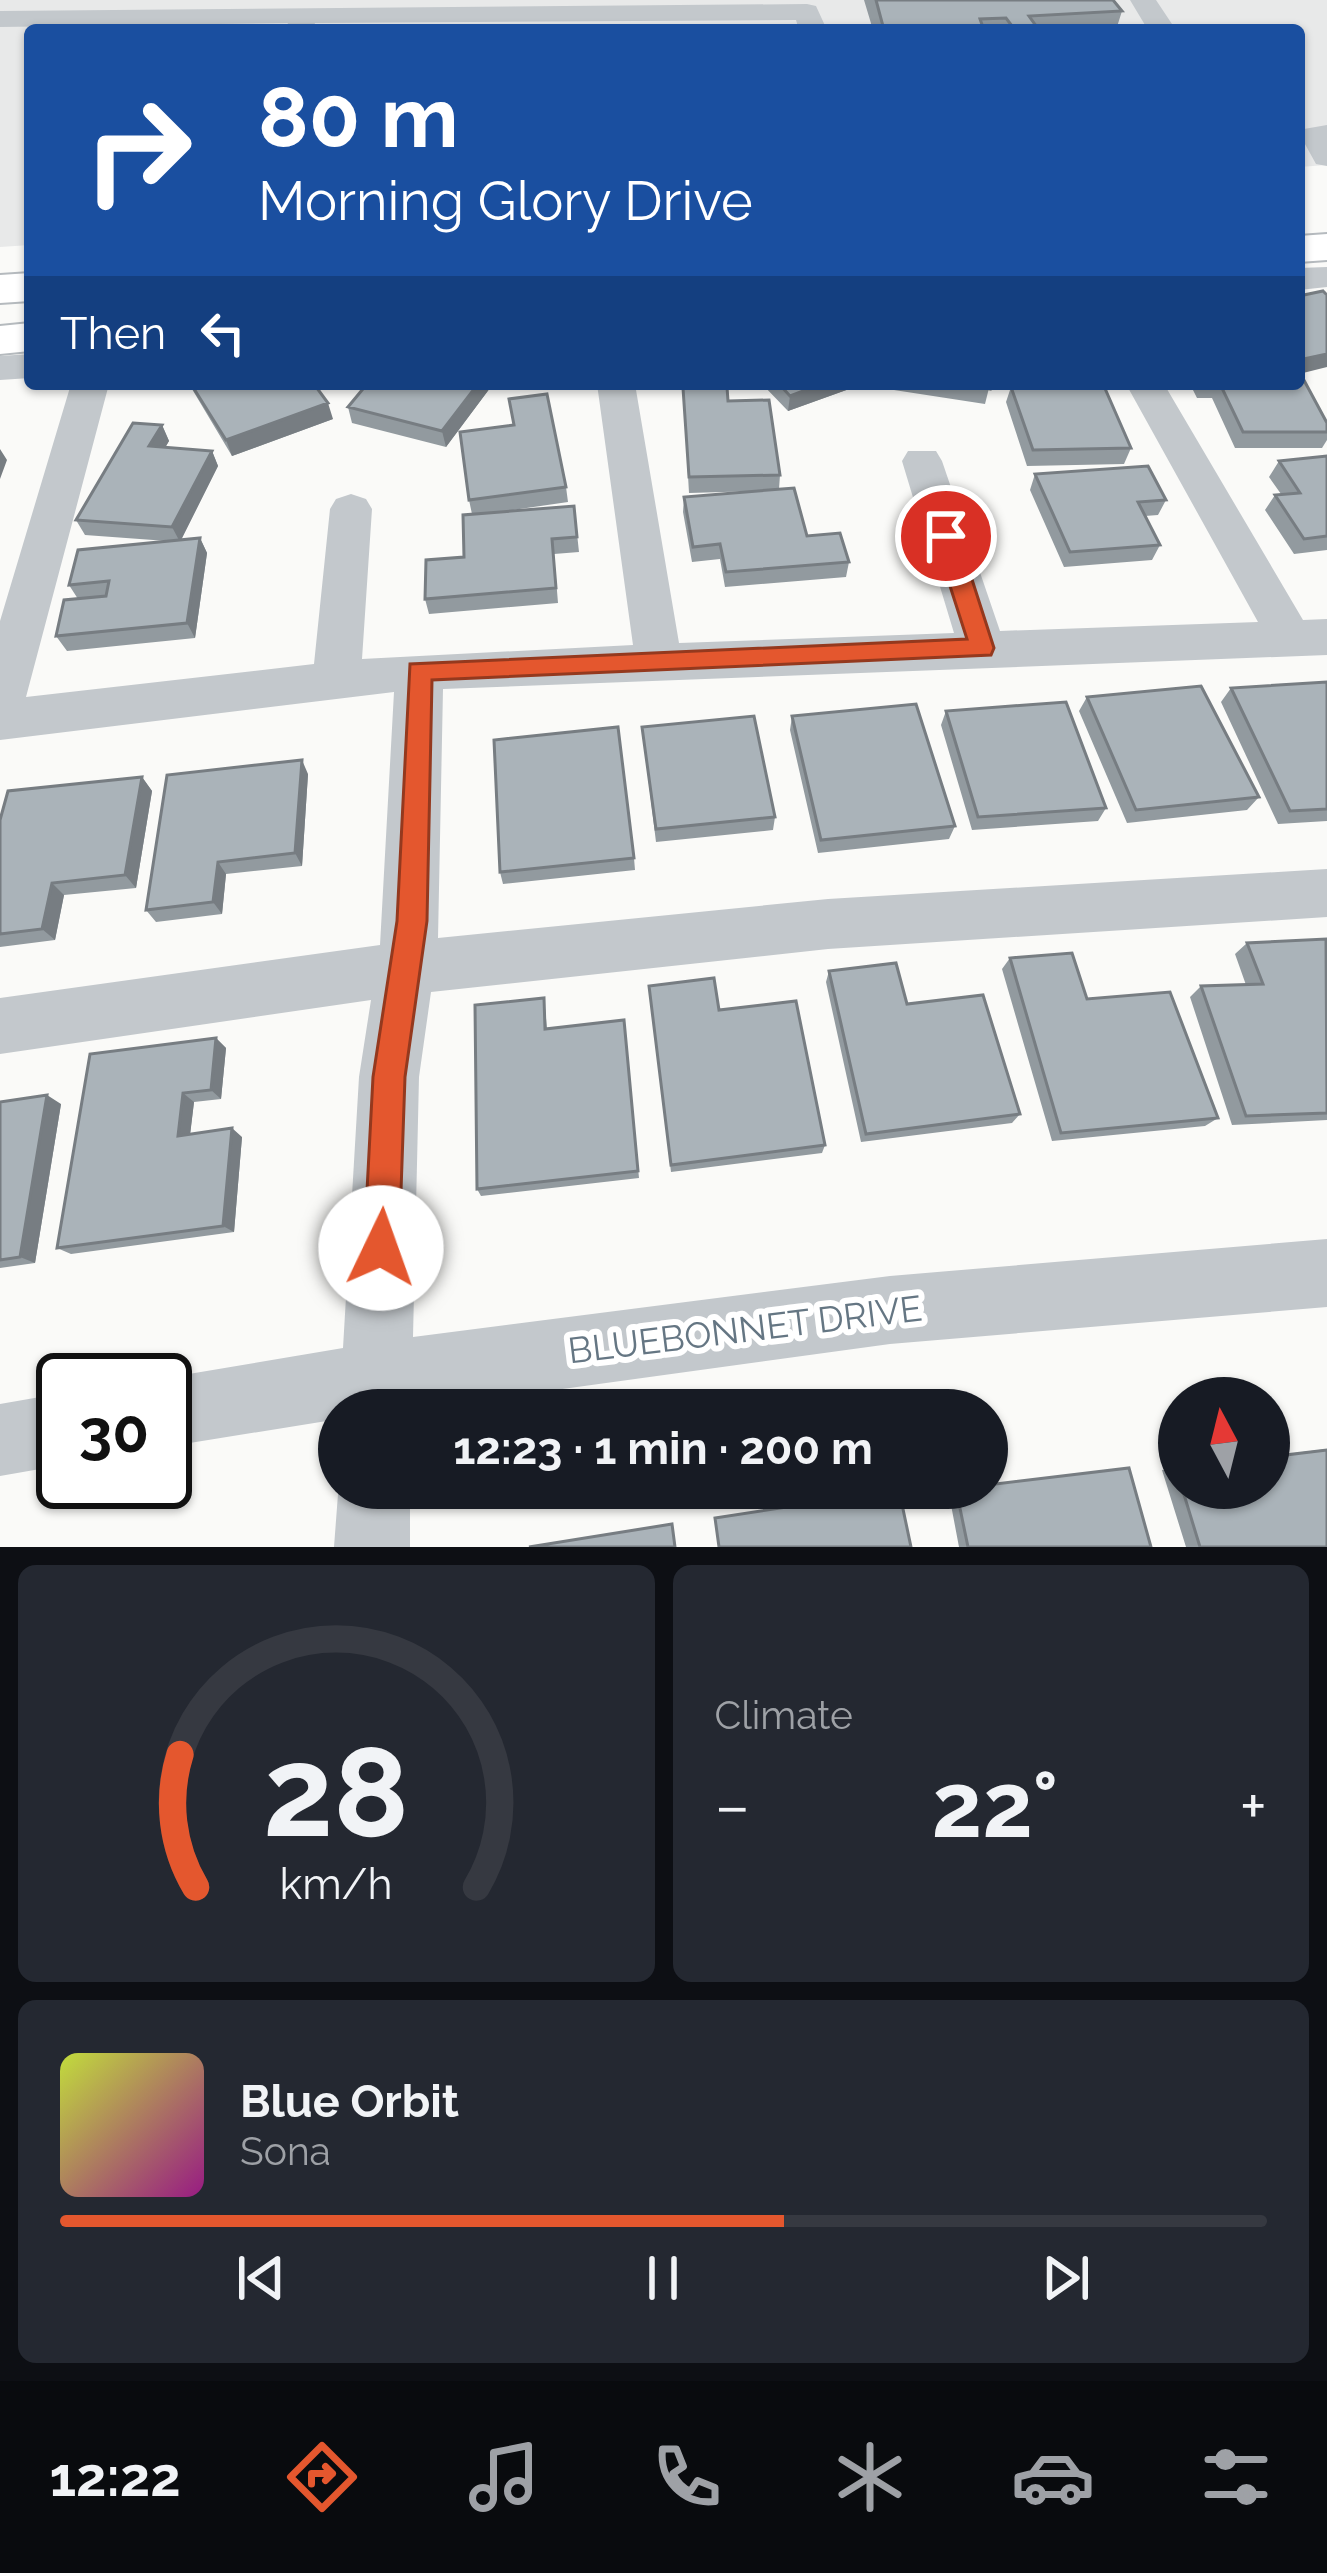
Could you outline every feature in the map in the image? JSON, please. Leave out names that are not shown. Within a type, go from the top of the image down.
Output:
[{"type":"street","points":[[0,19],[807,12],[812,24]]},
{"type":"street","points":[[1327,134],[1316,135],[1327,157]]},
{"type":"street","points":[[0,702],[88,390]]},
{"type":"street","points":[[617,390],[658,662]]},
{"type":"street","points":[[1148,390],[1308,638]]},
{"type":"street","points":[[922,461],[982,648]]},
{"type":"street","points":[[337,678],[351,508]]},
{"type":"street","points":[[0,721],[419,671],[1308,638]]},
{"type":"street","points":[[375,1389],[389,1077],[412,921],[419,671]]},
{"type":"street","points":[[0,1026],[405,967],[848,919],[1327,893]]},
{"type":"street","name":"BLUEBONNET DRIVE","points":[[400,1389],[904,1308],[1148,1284],[1327,1273]]},
{"type":"street","name":"BLUEBONNET DRIVE","points":[[192,1409],[318,1398]]},
{"type":"street","points":[[0,1440],[36,1434]]},
{"type":"street","points":[[372,1547],[373,1509]]},
{"type":"shaded area","points":[[0,0],[1327,0],[1327,165],[1305,167],[1305,24],[24,24],[24,245],[0,247]]},
{"type":"building","points":[[876,0],[1113,0],[1122,11],[1029,16],[1035,24],[1010,24],[1006,18],[980,19],[982,24],[882,24]]},
{"type":"building","points":[[1323,291],[1327,295],[1327,354],[1305,359],[1305,295]]},
{"type":"building","points":[[1305,382],[1327,423],[1327,432],[1243,432],[1223,390],[1305,390]]},
{"type":"building","points":[[195,390],[318,390],[328,403],[226,440]]},
{"type":"building","points":[[362,390],[473,390],[442,431],[348,407]]},
{"type":"building","points":[[683,390],[727,390],[728,401],[769,400],[780,475],[689,477]]},
{"type":"building","points":[[1012,390],[1106,390],[1131,448],[1033,450]]},
{"type":"building","points":[[547,394],[566,487],[469,500],[460,432],[514,425],[509,399]]},
{"type":"building","points":[[133,423],[162,425],[149,446],[212,451],[172,527],[76,520]]},
{"type":"building","points":[[1327,456],[1327,536],[1304,539],[1275,495],[1300,493],[1279,461]]},
{"type":"building","points":[[1148,466],[1166,500],[1138,502],[1160,545],[1070,552],[1035,474]]},
{"type":"building","points":[[794,488],[807,536],[840,533],[849,562],[726,572],[720,544],[693,547],[684,497]]},
{"type":"building","points":[[574,506],[577,537],[552,539],[556,588],[425,599],[426,560],[464,557],[463,515]]},
{"type":"building","points":[[200,538],[187,623],[56,636],[64,600],[106,596],[109,581],[69,585],[78,550]]},
{"type":"building","points":[[1327,682],[1327,809],[1290,811],[1231,688]]},
{"type":"building","points":[[1201,686],[1259,797],[1136,810],[1087,697]]},
{"type":"building","points":[[1066,702],[1106,808],[978,817],[946,711]]},
{"type":"building","points":[[916,704],[955,826],[821,840],[792,716]]},
{"type":"building","points":[[754,716],[775,817],[656,829],[642,727]]},
{"type":"building","points":[[618,727],[634,858],[500,872],[494,740]]},
{"type":"building","points":[[302,760],[295,853],[218,862],[213,902],[146,910],[167,775]]},
{"type":"building","points":[[142,777],[125,875],[52,883],[42,929],[0,934],[0,820],[8,791]]},
{"type":"building","points":[[1326,939],[1327,1113],[1246,1116],[1201,986],[1263,984],[1247,943]]},
{"type":"building","points":[[1072,953],[1087,999],[1170,992],[1218,1118],[1061,1133],[1010,958]]},
{"type":"building","points":[[896,963],[907,1004],[983,995],[1020,1114],[866,1134],[829,971]]},
{"type":"building","points":[[714,978],[719,1010],[796,1001],[825,1145],[671,1165],[649,986]]},
{"type":"building","points":[[544,998],[545,1029],[624,1020],[638,1171],[477,1189],[475,1005]]},
{"type":"building","points":[[216,1038],[211,1090],[183,1093],[178,1136],[232,1128],[223,1226],[57,1248],[90,1054]]},
{"type":"building","points":[[47,1095],[20,1257],[0,1260],[0,1102]]},
{"type":"building","points":[[1327,1450],[1327,1547],[1200,1547],[1188,1509],[1290,1509],[1290,1454]]},
{"type":"building","points":[[1129,1468],[1151,1547],[968,1547],[960,1509],[1008,1509],[1008,1482]]},
{"type":"building","points":[[774,1509],[903,1509],[911,1547],[719,1547],[715,1518]]},
{"type":"building","points":[[672,1524],[675,1547],[529,1547]]},
{"type":"route","points":[[381,1248],[389,1077],[412,921],[419,671],[982,648],[946,536]]}]
